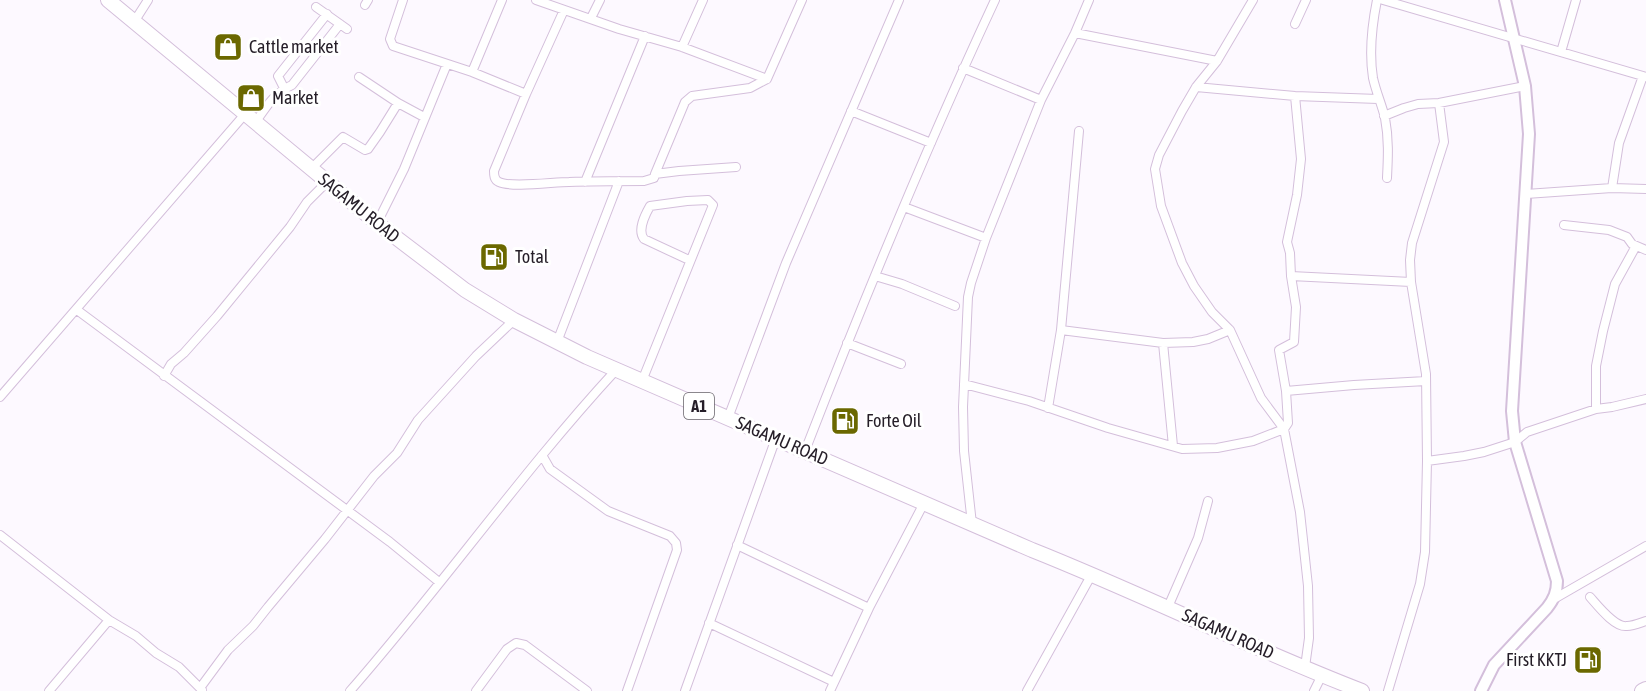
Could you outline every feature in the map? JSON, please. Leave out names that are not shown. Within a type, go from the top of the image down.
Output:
[{"type":"highway","name":"SAGAMU ROAD","points":[[108,0],[376,223],[465,290],[514,320],[616,370],[1362,691]]},
{"type":"street","points":[[134,22],[148,0]]},
{"type":"street","points":[[404,0],[390,39],[393,46],[472,72],[526,94]]},
{"type":"street","points":[[472,72],[502,0]]},
{"type":"street","points":[[536,0],[619,29],[682,47],[766,79]]},
{"type":"street","points":[[591,18],[600,0]]},
{"type":"street","points":[[682,47],[703,0]]},
{"type":"street","points":[[564,10],[494,171],[494,176],[499,182],[526,184],[650,180],[654,178],[681,107],[688,98],[750,88],[766,79],[802,0]]},
{"type":"street","points":[[728,418],[786,263],[899,0]]},
{"type":"street","points":[[805,451],[875,276],[994,0]]},
{"type":"street","points":[[972,524],[964,451],[963,407],[968,297],[971,283],[986,238],[1041,100],[1089,0]]},
{"type":"street","points":[[1253,0],[1217,61],[1196,87],[1159,155],[1155,169],[1161,206],[1182,263],[1212,312],[1230,330],[1261,398],[1284,429],[1300,512],[1308,586],[1309,638],[1305,667]]},
{"type":"street","points":[[1295,24],[1306,0]]},
{"type":"street","points":[[1377,0],[1371,53],[1373,77],[1384,116],[1389,153],[1387,178]]},
{"type":"street","points":[[1383,0],[1397,2],[1644,76],[1619,143],[1612,188]]},
{"type":"street","points":[[1505,0],[1525,86],[1529,134],[1512,411],[1515,442],[1557,581],[1554,599]]},
{"type":"street","points":[[1560,52],[1576,0]]},
{"type":"street","points":[[0,397],[250,119],[284,88],[292,86],[343,27],[316,7]]},
{"type":"street","points":[[284,88],[278,75],[327,14]]},
{"type":"street","points":[[1075,33],[1217,61]]},
{"type":"street","points":[[585,182],[645,36]]},
{"type":"street","points":[[376,223],[404,169],[447,64]]},
{"type":"street","points":[[963,68],[1041,100]]},
{"type":"street","points":[[359,77],[424,117]]},
{"type":"street","points":[[1384,116],[1418,104],[1439,103],[1525,86]]},
{"type":"street","points":[[1196,87],[1295,96],[1378,99]]},
{"type":"street","points":[[964,384],[1029,401],[1108,428],[1182,449],[1217,448],[1252,441],[1284,429],[1288,423],[1288,417],[1279,350],[1290,345],[1295,338],[1296,306],[1287,242],[1297,195],[1301,159],[1295,96]]},
{"type":"street","points":[[311,169],[343,137],[365,150],[368,149],[398,103]]},
{"type":"street","points":[[1388,691],[1424,565],[1427,460],[1426,381],[1410,282],[1410,260],[1413,243],[1444,142],[1439,103]]},
{"type":"street","points":[[851,111],[931,143]]},
{"type":"street","points":[[1048,408],[1061,330],[1079,131]]},
{"type":"street","points":[[655,174],[736,167]]},
{"type":"street","points":[[557,342],[619,181]]},
{"type":"street","points":[[164,376],[171,364],[218,316],[290,227],[307,202],[327,182]]},
{"type":"street","points":[[1526,194],[1612,188],[1646,189]]},
{"type":"street","points":[[642,381],[712,205],[708,200],[650,206],[641,235],[644,239],[689,261]]},
{"type":"street","points":[[904,207],[986,238]]},
{"type":"street","points":[[1564,225],[1609,230],[1627,237],[1632,244],[1646,250]]},
{"type":"street","points":[[1596,409],[1596,366],[1603,331],[1615,284],[1636,246]]},
{"type":"street","points":[[875,276],[902,284],[955,306]]},
{"type":"street","points":[[1292,276],[1410,282]]},
{"type":"street","points":[[77,310],[390,542],[439,582]]},
{"type":"street","points":[[0,535],[110,620],[178,667],[201,690],[228,650],[253,626],[374,476],[397,453],[418,420],[476,356],[514,320]]},
{"type":"street","points":[[1061,330],[1162,343],[1193,342],[1230,330]]},
{"type":"street","points":[[847,343],[901,364]]},
{"type":"street","points":[[1162,343],[1173,446]]},
{"type":"street","points":[[353,690],[542,455],[616,370]]},
{"type":"street","points":[[1286,391],[1426,381]]},
{"type":"street","points":[[1427,460],[1464,456],[1515,442],[1527,432],[1596,409],[1646,399]]},
{"type":"street","points":[[685,691],[776,438]]},
{"type":"street","points":[[542,455],[550,469],[608,510],[670,536],[676,543],[677,550],[627,691]]},
{"type":"street","points":[[533,466],[550,469]]},
{"type":"street","points":[[1168,607],[1198,538],[1208,501]]},
{"type":"street","points":[[830,691],[869,608],[924,503]]},
{"type":"street","points":[[737,545],[869,608]]},
{"type":"street","points":[[1481,691],[1494,665],[1554,599],[1646,546]]},
{"type":"street","points":[[1027,691],[1092,573]]},
{"type":"street","points":[[1590,597],[1615,623],[1621,626],[1626,627],[1646,621]]},
{"type":"street","points":[[49,691],[110,620]]},
{"type":"street","points":[[709,623],[834,682]]},
{"type":"street","points":[[476,691],[507,649],[516,643],[525,645],[583,690]]},
{"type":"street","points":[[1314,691],[1322,675]]},
{"type":"place","name":"Cattle market","points":[[228,47]]},
{"type":"place","name":"Market","points":[[251,98]]},
{"type":"place","name":"Total","points":[[494,257]]},
{"type":"place","name":"Forte Oil","points":[[845,421]]},
{"type":"place","name":"First KKTJ","points":[[1588,660]]}]
